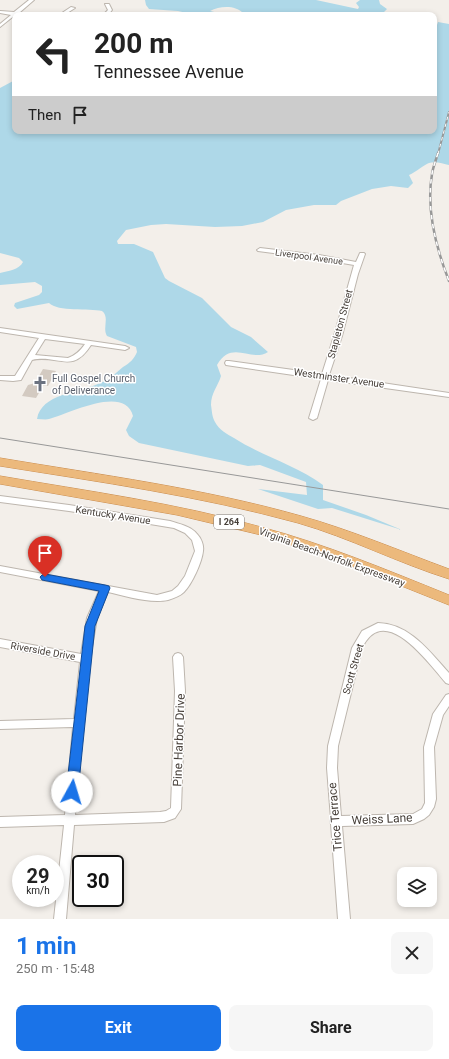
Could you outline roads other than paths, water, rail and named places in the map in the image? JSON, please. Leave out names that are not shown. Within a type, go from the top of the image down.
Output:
[{"type":"highway","name":"Virginia Beach-Norfolk Expressway","points":[[0,462],[176,492],[265,511],[337,532],[449,574]]},
{"type":"highway","name":"Virginia Beach-Norfolk Expressway","points":[[0,480],[176,511],[235,524],[316,549],[449,600]]},
{"type":"street","points":[[18,12],[32,0]]},
{"type":"street","points":[[107,5],[110,10],[108,12]]},
{"type":"street","points":[[66,12],[73,8]]},
{"type":"street","points":[[0,12],[12,14]]},
{"type":"street","points":[[0,26],[12,16]]},
{"type":"street","name":"Liverpool Avenue","points":[[260,250],[319,257],[357,264]]},
{"type":"street","name":"Stapleton Street","points":[[312,418],[338,336],[349,289],[357,264],[362,254]]},
{"type":"street","points":[[0,330],[125,348]]},
{"type":"street","points":[[0,378],[16,379],[44,336]]},
{"type":"street","points":[[29,359],[35,357],[60,360],[70,359],[80,354],[89,343]]},
{"type":"street","name":"Westminster Avenue","points":[[229,363],[449,394]]},
{"type":"street","name":"Kentucky Avenue","points":[[0,500],[92,511],[182,528],[192,533],[198,542],[199,551],[195,563],[184,588],[179,592],[166,597],[157,598],[105,588]]},
{"type":"street","points":[[0,569],[105,588],[91,622],[85,658],[60,919]]},
{"type":"street","name":"Scott Street","points":[[340,716],[357,648],[367,632],[375,628],[386,626],[400,631],[413,641],[449,680]]},
{"type":"street","name":"Riverside Drive","points":[[0,643],[85,658]]},
{"type":"street","name":"Pine Harbor Drive","points":[[69,820],[166,817],[170,816],[176,809],[180,691],[178,657]]},
{"type":"street","name":"Weiss Lane","points":[[336,821],[413,819],[427,812],[431,799],[429,747],[438,714],[449,698]]},
{"type":"street","name":"Trice Terrace","points":[[340,716],[333,746],[332,768],[344,919]]},
{"type":"street","points":[[0,725],[79,723]]},
{"type":"street","points":[[0,822],[69,820]]},
{"type":"water","points":[[145,0],[316,0],[358,9],[359,7],[356,3],[360,0],[379,0],[380,4],[387,9],[384,12],[242,12],[240,10],[227,7],[210,11],[214,12],[182,12],[149,9]]},
{"type":"water","points":[[438,22],[449,24],[449,165],[434,162],[427,164],[409,175],[413,183],[408,188],[391,186],[372,189],[341,201],[336,205],[314,205],[286,210],[263,222],[242,226],[215,227],[166,224],[151,225],[126,230],[117,241],[118,244],[134,244],[153,252],[165,278],[202,298],[231,327],[251,337],[268,352],[262,355],[255,355],[235,352],[223,357],[217,365],[221,376],[213,393],[211,405],[213,418],[219,427],[245,444],[302,472],[323,485],[323,500],[366,515],[402,530],[332,508],[318,509],[258,489],[307,495],[306,482],[260,465],[248,466],[139,443],[129,436],[126,430],[133,416],[128,407],[119,402],[95,404],[49,419],[37,419],[40,411],[53,399],[105,381],[130,362],[135,357],[137,352],[136,347],[107,336],[105,330],[106,319],[102,311],[59,308],[49,303],[17,309],[14,306],[15,303],[39,295],[42,292],[42,286],[35,282],[0,285],[0,273],[19,267],[23,262],[19,258],[0,253],[0,88],[12,82],[12,134],[437,134]]},
{"type":"tram line","points":[[0,438],[449,509]]},
{"type":"railway","points":[[438,154],[449,112]]},
{"type":"railway","points":[[438,153],[432,171],[430,187],[431,215],[436,242],[449,281]]},
{"type":"place","name":"Full Gospel Church of Deliverance","points":[[40,384]]}]
